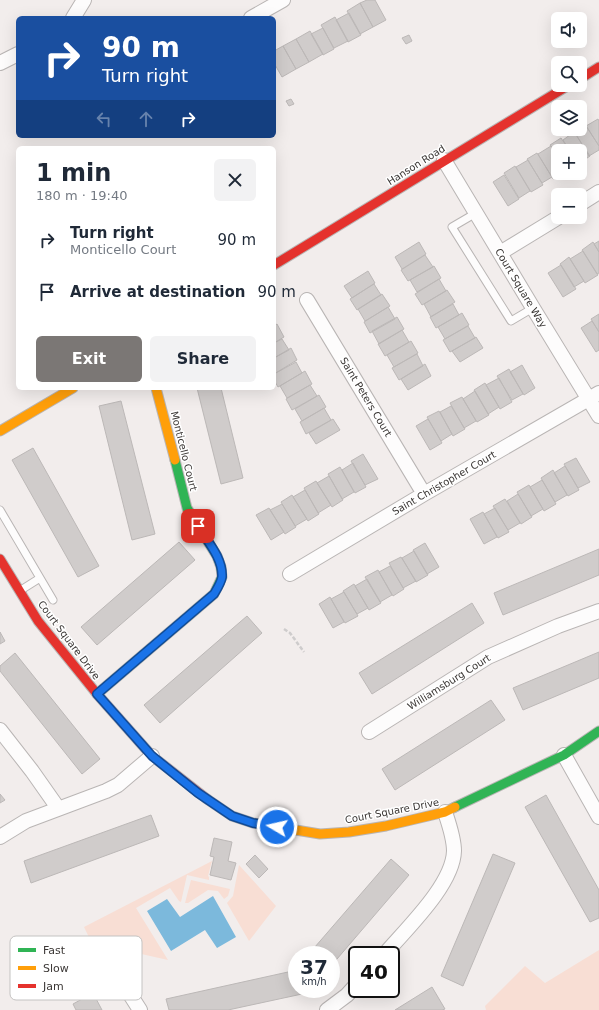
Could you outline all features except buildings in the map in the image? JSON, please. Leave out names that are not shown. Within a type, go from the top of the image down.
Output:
[{"type":"street","points":[[74,16],[84,0]]},
{"type":"street","points":[[255,16],[283,0]]},
{"type":"street","points":[[0,63],[16,55]]},
{"type":"street","points":[[587,74],[599,67]]},
{"type":"street","name":"Hanson Road","points":[[276,264],[557,92]]},
{"type":"street","name":"Court Square Way","points":[[444,160],[533,308],[594,396],[599,416]]},
{"type":"street","points":[[587,200],[599,192]]},
{"type":"street","points":[[500,253],[551,222]]},
{"type":"street","name":"Saint Peters Court","points":[[307,300],[424,494]]},
{"type":"street","points":[[0,431],[69,390]]},
{"type":"street","name":"Monticello Court","points":[[97,694],[214,594],[222,577],[217,556],[187,508],[157,390]]},
{"type":"street","name":"Saint Christopher Court","points":[[290,574],[424,494],[594,396]]},
{"type":"street","name":"Court Square Drive","points":[[0,559],[38,621],[97,694],[152,756],[198,793],[232,816],[253,823],[320,834],[349,832],[386,826],[445,812],[564,755],[599,731]]},
{"type":"street","name":"Williamsburg Court","points":[[369,732],[488,657],[558,626],[599,611]]},
{"type":"street","points":[[0,730],[32,771],[58,808]]},
{"type":"street","points":[[564,755],[599,816]]},
{"type":"street","points":[[0,837],[26,821],[118,784],[152,756]]},
{"type":"street","points":[[392,946],[434,898],[444,884],[454,852],[452,834],[445,812]]},
{"type":"street","points":[[327,1010],[348,994]]},
{"type":"street","points":[[134,1000],[140,1010]]},
{"type":"lane","points":[[476,213],[452,227],[511,321],[533,308]]},
{"type":"lane","points":[[0,510],[53,600]]},
{"type":"lane","points":[[19,591],[40,578]]},
{"type":"path","points":[[284,629],[290,633],[304,652]]},
{"type":"shaded area","points":[[212,861],[208,876],[209,880],[187,875],[181,902],[170,888],[136,908],[168,960],[142,954],[142,936],[88,936],[84,927]]},
{"type":"shaded area","points":[[239,865],[276,906],[249,941],[227,903],[233,896]]},
{"type":"shaded area","points":[[191,880],[230,889],[228,896],[224,899],[218,891],[208,890],[188,903],[185,903]]},
{"type":"shaded area","points":[[599,950],[599,1010],[486,1010],[485,1006],[525,966],[545,983]]},
{"type":"water","points":[[213,896],[236,937],[217,948],[205,930],[171,951],[147,911],[167,899],[180,917]]},
{"type":"traffic: fast","points":[[97,694],[214,594],[222,577],[221,567],[217,556],[187,508],[175,460]]},
{"type":"traffic: fast","points":[[455,807],[564,755],[599,731]]},
{"type":"traffic: slow","points":[[0,431],[70,390]]},
{"type":"traffic: slow","points":[[157,390],[175,460]]},
{"type":"traffic: slow","points":[[207,799],[232,816],[253,823],[320,834],[349,832],[386,826],[445,812],[455,807]]},
{"type":"traffic: jam","points":[[587,75],[599,67]]},
{"type":"traffic: jam","points":[[276,264],[558,92]]},
{"type":"traffic: jam","points":[[0,559],[38,621],[97,694],[152,756],[207,799]]},
{"type":"route","points":[[198,526],[217,556],[220,567],[222,577],[214,594],[97,694],[152,756],[198,793],[232,816],[253,823],[277,827]]}]
